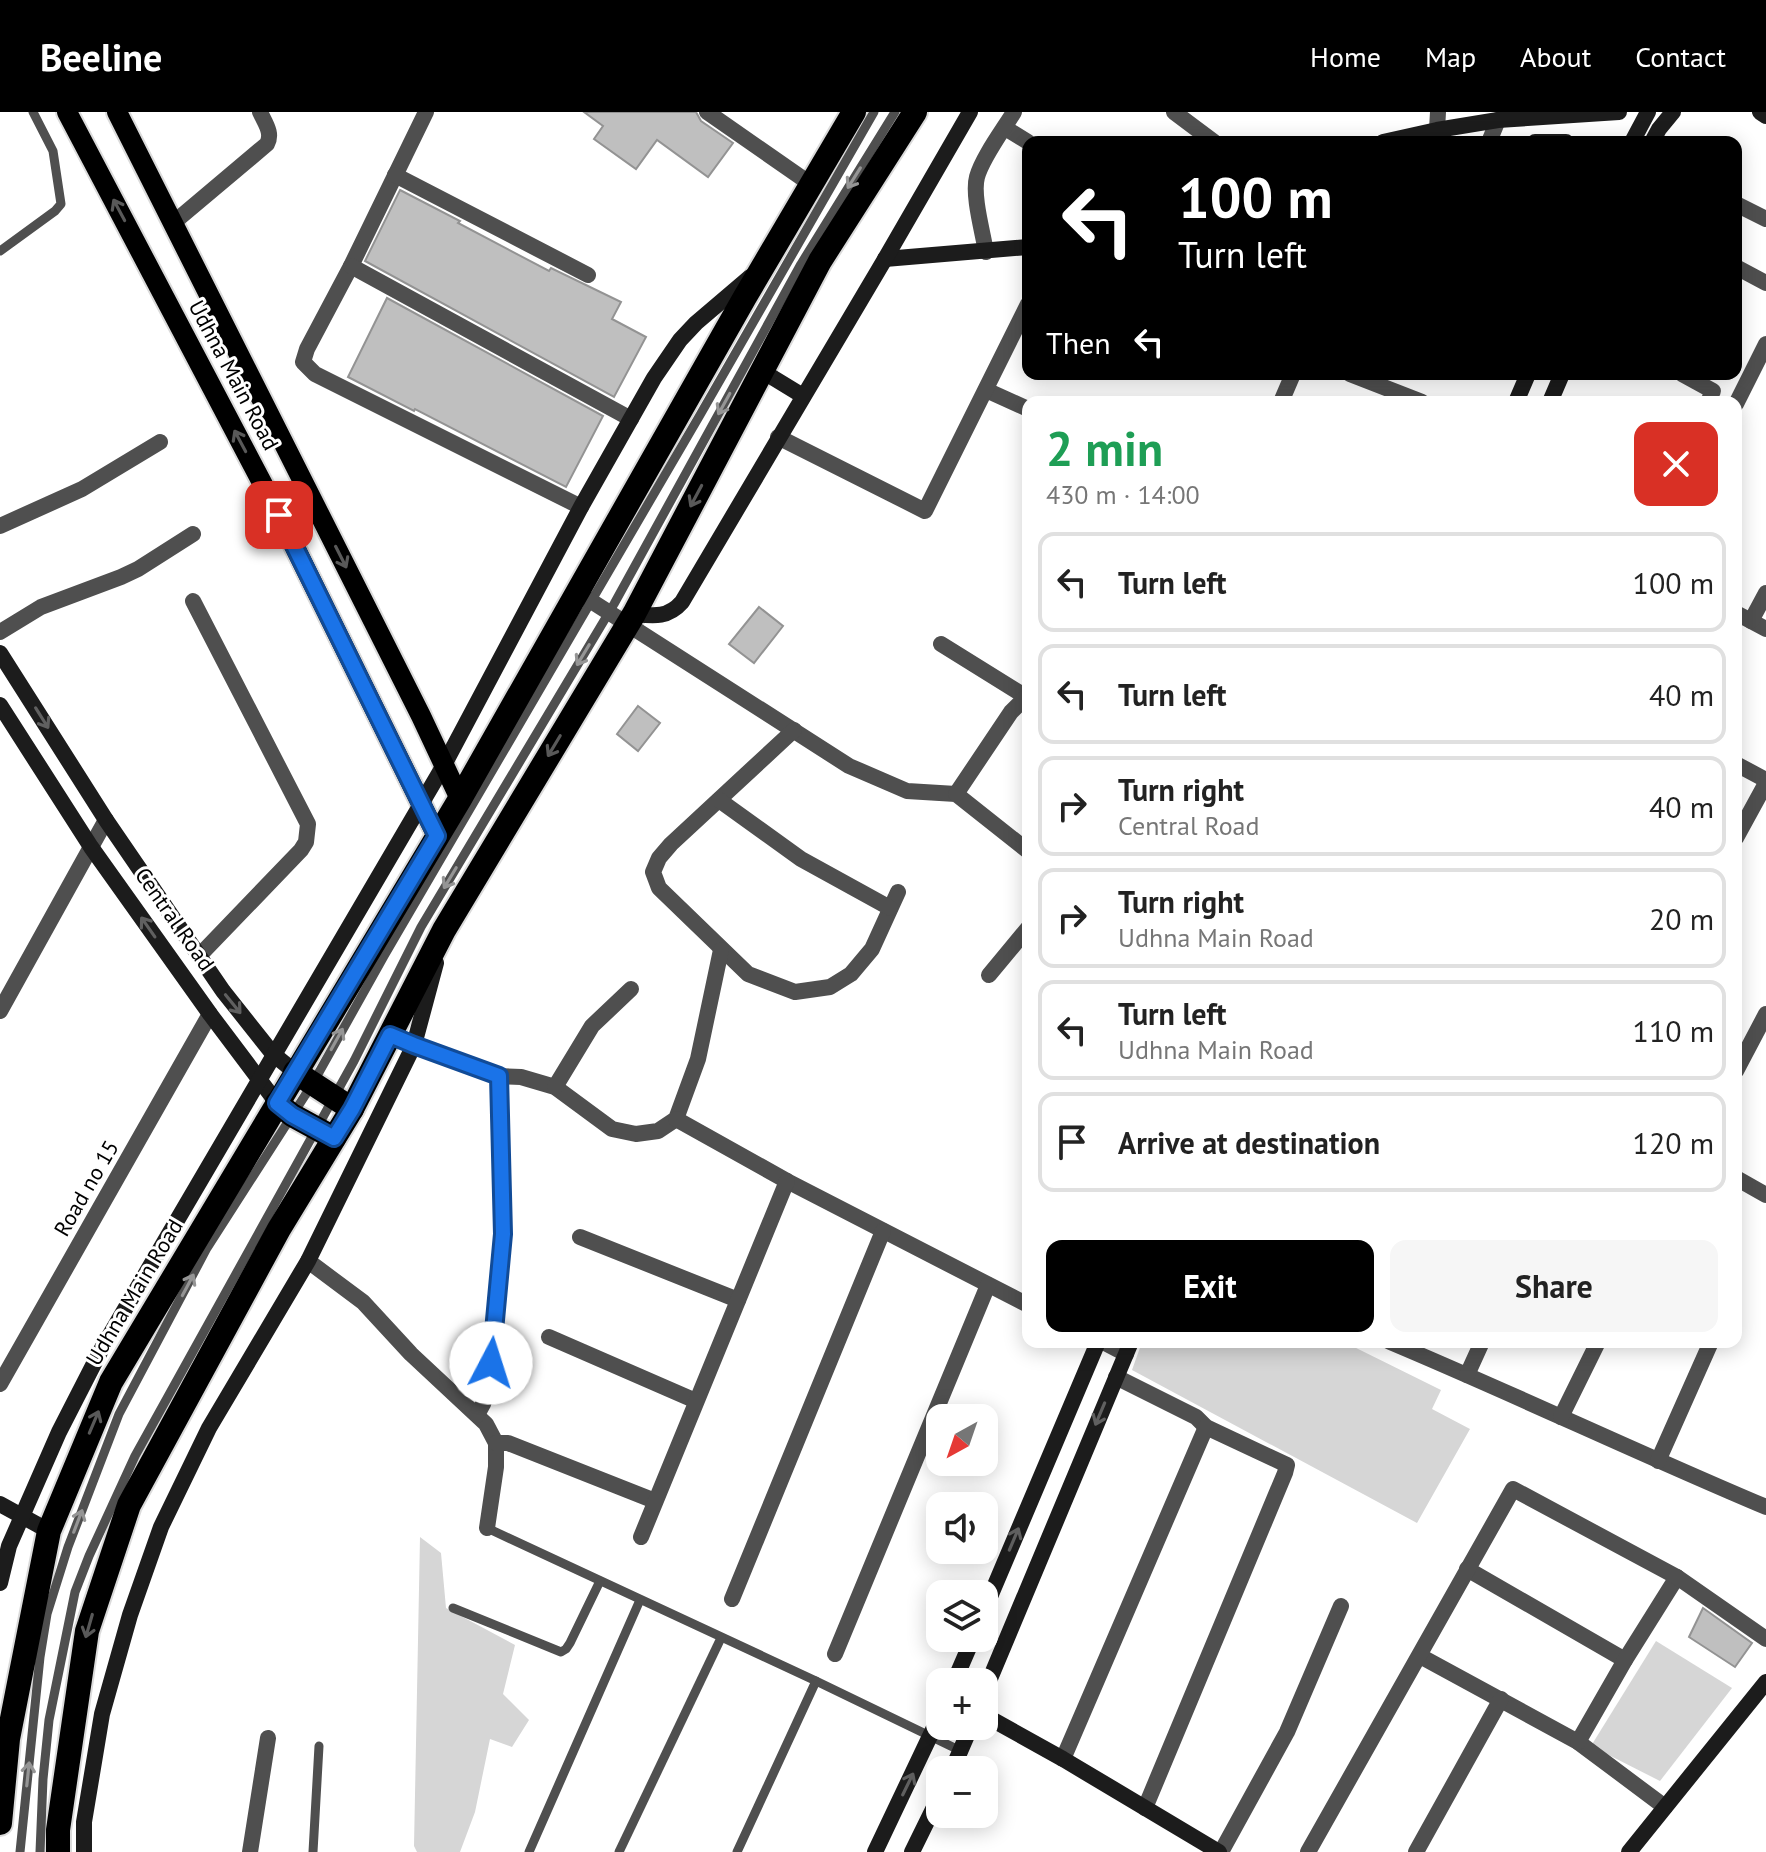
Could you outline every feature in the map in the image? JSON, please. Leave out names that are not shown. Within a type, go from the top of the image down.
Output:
[{"type":"highway","name":"Udhna Main Road","points":[[0,1823],[8,1739],[49,1531],[111,1382],[304,1077],[437,836],[584,596],[763,266],[854,112]]},
{"type":"highway","points":[[58,1852],[58,1830],[87,1631],[129,1505],[279,1229],[342,1103],[390,1035],[444,930],[762,371],[820,261],[915,112]]},
{"type":"highway","points":[[304,1077],[342,1103]]},
{"type":"highway","name":"Central Road","points":[[285,1109],[325,1134]]},
{"type":"main road","name":"Udhna Main Road","points":[[67,112],[279,515],[437,836]]},
{"type":"main road","name":"Udhna Main Road","points":[[117,112],[460,799]]},
{"type":"street","points":[[172,224],[267,144],[269,131],[260,112]]},
{"type":"street","points":[[426,112],[303,362],[315,374],[581,507]]},
{"type":"street","points":[[707,112],[812,185]]},
{"type":"street","points":[[623,617],[658,616],[676,609],[970,112]]},
{"type":"street","points":[[986,252],[975,190],[977,178],[1014,112]]},
{"type":"street","points":[[1174,112],[1206,136]]},
{"type":"street","points":[[1437,130],[1438,112]]},
{"type":"street","points":[[1410,136],[1498,120],[1619,112]]},
{"type":"street","points":[[1635,136],[1648,112]]},
{"type":"street","points":[[1655,136],[1673,112]]},
{"type":"street","points":[[1760,112],[1766,116]]},
{"type":"street","points":[[1491,136],[1498,120]]},
{"type":"street","points":[[1005,128],[1022,138]]},
{"type":"street","points":[[395,175],[588,275]]},
{"type":"street","points":[[1742,207],[1766,219]]},
{"type":"street","points":[[885,259],[1022,248]]},
{"type":"street","points":[[351,266],[631,419]]},
{"type":"street","points":[[0,1583],[9,1546],[59,1432],[101,1350],[444,765],[581,507],[654,378],[696,323],[763,266]]},
{"type":"street","points":[[1742,270],[1766,283]]},
{"type":"street","points":[[778,437],[925,511],[1022,316]]},
{"type":"street","points":[[1740,396],[1766,344]]},
{"type":"street","points":[[762,371],[803,396]]},
{"type":"street","points":[[1365,380],[1403,396]]},
{"type":"street","points":[[1693,380],[1713,391],[1711,396]]},
{"type":"street","points":[[986,390],[1022,406]]},
{"type":"street","points":[[0,526],[82,489],[160,442]]},
{"type":"street","points":[[0,632],[41,607],[138,569],[193,534]]},
{"type":"street","points":[[1751,621],[1766,593]]},
{"type":"street","points":[[584,596],[623,617],[849,766],[907,791],[956,794],[1022,846]]},
{"type":"street","points":[[193,601],[308,824],[306,842],[301,850],[199,956]]},
{"type":"street","points":[[941,644],[1022,695]]},
{"type":"street","name":"Central Road","points":[[2,662],[223,991],[273,1054],[304,1077]]},
{"type":"street","points":[[956,794],[1011,712],[1022,702]]},
{"type":"street","name":"Central Road","points":[[0,705],[91,847],[210,1014],[285,1109]]},
{"type":"street","points":[[794,730],[659,858],[653,872],[659,888],[748,974],[795,992],[830,987],[851,974],[872,949],[898,892]]},
{"type":"street","points":[[1742,767],[1766,781],[1742,827]]},
{"type":"street","points":[[719,800],[801,859],[890,908]]},
{"type":"street","points":[[0,1011],[106,820]]},
{"type":"street","points":[[84,1852],[84,1822],[102,1714],[130,1615],[161,1527],[209,1428],[308,1261],[414,1045],[444,930]]},
{"type":"street","points":[[989,975],[1022,935]]},
{"type":"street","points":[[390,1035],[499,1076],[521,1077],[555,1087],[612,1129],[636,1134],[658,1131],[676,1119],[698,1059],[721,950]]},
{"type":"street","points":[[555,1087],[592,1026],[631,989]]},
{"type":"street","name":"Road no 15","points":[[0,1384],[210,1014]]},
{"type":"street","points":[[1742,1060],[1766,1014]]},
{"type":"street","points":[[477,1415],[489,1385],[503,1234],[499,1076]]},
{"type":"street","points":[[676,1119],[787,1181],[1022,1302]]},
{"type":"street","points":[[641,1537],[787,1181]]},
{"type":"street","points":[[1742,1181],[1766,1195]]},
{"type":"street","points":[[732,1599],[883,1231]]},
{"type":"street","points":[[580,1237],[738,1300]]},
{"type":"street","points":[[308,1261],[363,1302],[411,1354],[486,1424],[496,1443],[496,1467],[487,1528]]},
{"type":"street","points":[[835,1654],[988,1285]]},
{"type":"street","points":[[549,1337],[696,1401]]},
{"type":"street","points":[[997,1580],[1097,1348]]},
{"type":"street","points":[[994,1668],[1128,1348]]},
{"type":"street","points":[[1404,1348],[1766,1507]]},
{"type":"street","points":[[1467,1375],[1479,1348]]},
{"type":"street","points":[[1561,1417],[1595,1348]]},
{"type":"street","points":[[1658,1461],[1708,1348]]},
{"type":"street","points":[[1116,1377],[1196,1417],[1206,1427],[1287,1465],[1145,1808]]},
{"type":"street","points":[[1063,1759],[1206,1427]]},
{"type":"street","points":[[496,1443],[508,1443],[655,1501]]},
{"type":"street","points":[[1308,1852],[1513,1489],[1677,1577],[1766,1639]]},
{"type":"street","points":[[0,1504],[49,1531]]},
{"type":"street","points":[[1467,1569],[1625,1660]]},
{"type":"street","points":[[1578,1742],[1677,1577]]},
{"type":"street","points":[[998,1723],[1220,1852],[1287,1732],[1341,1606]]},
{"type":"street","points":[[1420,1656],[1578,1742],[1665,1807]]},
{"type":"street","points":[[1629,1852],[1760,1699],[1766,1682]]},
{"type":"street","points":[[1416,1852],[1501,1699]]},
{"type":"street","points":[[250,1852],[268,1738]]},
{"type":"street","points":[[875,1852],[930,1740]]},
{"type":"street","points":[[959,1756],[965,1740]]},
{"type":"street","points":[[912,1852],[926,1824]]},
{"type":"lane","points":[[0,251],[61,204],[53,151],[33,112]]},
{"type":"lane","points":[[304,1077],[384,956],[584,596],[874,112]]},
{"type":"lane","points":[[342,1103],[356,1057],[421,927],[623,617],[801,264],[895,112]]},
{"type":"lane","points":[[20,1852],[40,1657],[47,1614],[68,1547],[119,1414],[285,1109]]},
{"type":"lane","points":[[40,1852],[49,1720],[75,1592],[84,1568],[135,1456],[325,1134]]},
{"type":"lane","points":[[487,1528],[926,1735]]},
{"type":"lane","points":[[453,1608],[561,1652],[570,1643],[600,1581]]},
{"type":"lane","points":[[529,1852],[640,1600]]},
{"type":"lane","points":[[619,1852],[721,1638]]},
{"type":"lane","points":[[737,1852],[816,1681]]},
{"type":"lane","points":[[937,1740],[961,1751]]},
{"type":"lane","points":[[313,1852],[319,1746]]},
{"type":"shaded area","points":[[1140,1348],[1356,1348],[1441,1390],[1432,1409],[1470,1429],[1417,1523],[1132,1370]]},
{"type":"shaded area","points":[[420,1537],[441,1553],[446,1608],[515,1645],[503,1694],[529,1720],[512,1747],[490,1739],[475,1812],[460,1852],[417,1852],[414,1846]]},
{"type":"shaded area","points":[[1656,1641],[1732,1688],[1660,1781],[1591,1746]]},
{"type":"building","points":[[584,112],[696,112],[701,121],[733,143],[708,177],[657,140],[636,169],[594,139],[603,126]]},
{"type":"building","points":[[400,190],[549,271],[551,268],[621,302],[612,319],[646,337],[614,397],[365,261]]},
{"type":"building","points":[[387,298],[603,416],[566,487],[348,377]]},
{"type":"building","points":[[759,607],[783,626],[754,663],[729,644]]},
{"type":"building","points":[[638,706],[660,723],[638,751],[617,734]]},
{"type":"building","points":[[1703,1608],[1752,1643],[1735,1667],[1689,1637]]},
{"type":"route","points":[[279,515],[437,836],[277,1103],[334,1138],[390,1035],[499,1076],[503,1234],[491,1363]]}]
